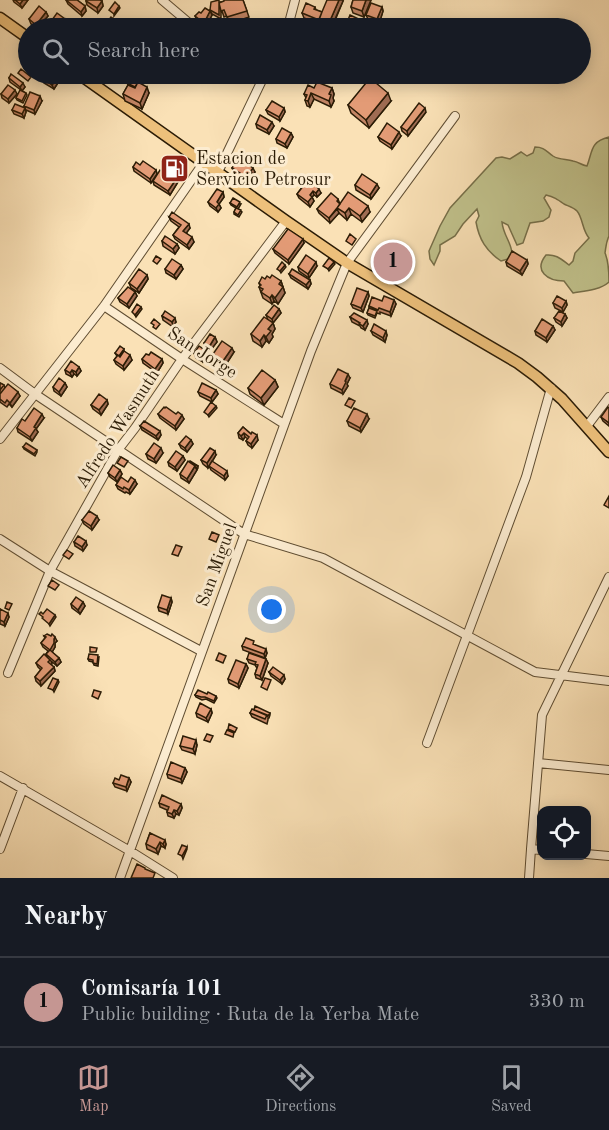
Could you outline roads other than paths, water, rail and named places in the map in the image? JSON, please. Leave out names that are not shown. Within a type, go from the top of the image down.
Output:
[{"type":"main road","points":[[0,18],[18,31]]},
{"type":"main road","points":[[93,84],[347,263],[518,363],[551,388],[609,452]]},
{"type":"street","points":[[162,0],[183,18]]},
{"type":"street","points":[[290,18],[295,0]]},
{"type":"street","points":[[218,172],[258,84]]},
{"type":"street","name":"San Miguel","points":[[120,878],[284,424],[347,263],[455,116]]},
{"type":"street","points":[[0,439],[104,306],[204,162]]},
{"type":"street","name":"Alfredo Wasmuth","points":[[8,673],[50,571],[118,450],[182,359],[286,221]]},
{"type":"street","name":"San Jorge","points":[[104,306],[284,424]]},
{"type":"street","points":[[0,368],[35,394],[244,534],[323,558],[535,672],[609,681]]},
{"type":"street","points":[[427,743],[526,477],[551,388]]},
{"type":"street","points":[[586,426],[609,397]]},
{"type":"street","points":[[0,539],[50,571],[201,651]]},
{"type":"street","points":[[529,878],[542,715],[609,577]]},
{"type":"street","points":[[538,764],[609,770]]},
{"type":"street","points":[[0,776],[173,878]]},
{"type":"street","points":[[0,849],[23,788]]},
{"type":"street","points":[[531,849],[537,850]]},
{"type":"street","points":[[591,854],[609,856]]},
{"type":"place","name":"Estacion de Servicio Petrosur","points":[[175,169]]},
{"type":"place","name":"Comisaría 101","points":[[393,262]]}]
